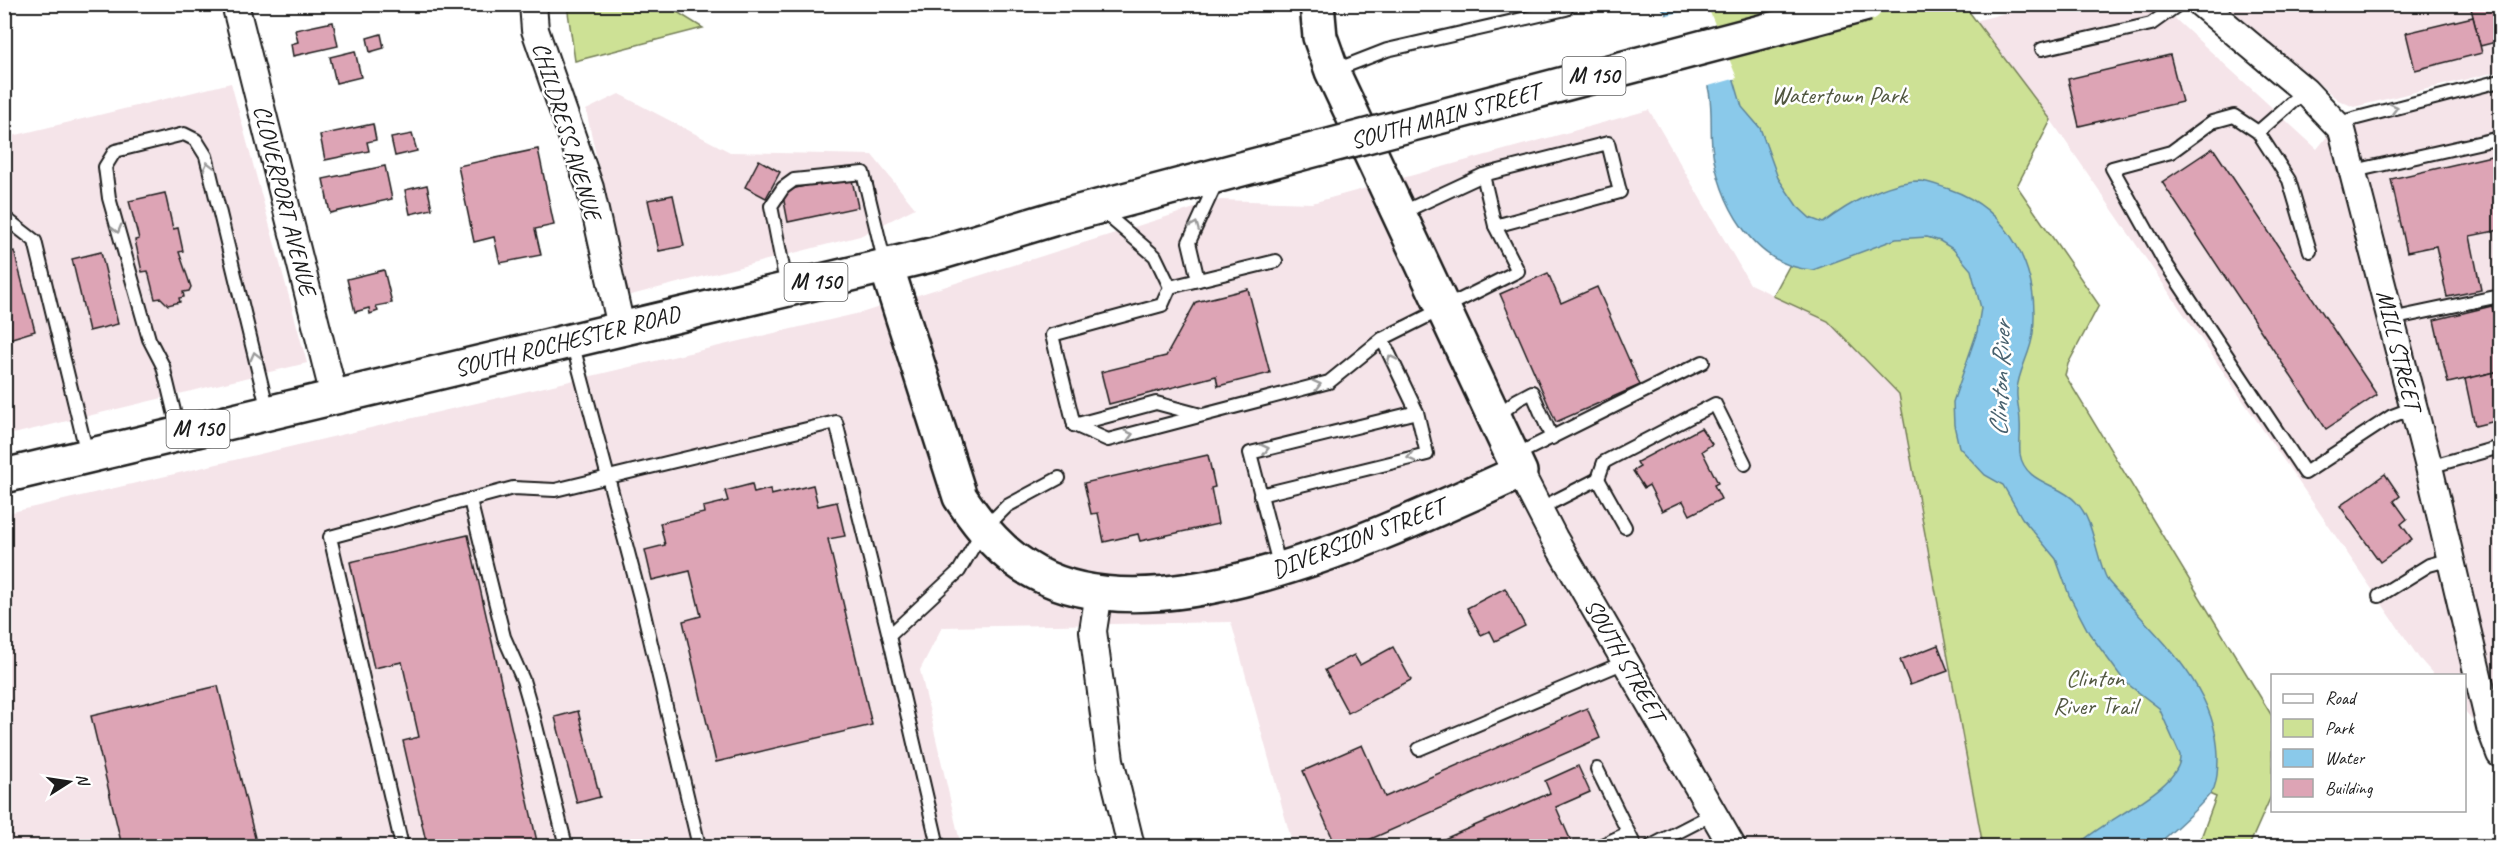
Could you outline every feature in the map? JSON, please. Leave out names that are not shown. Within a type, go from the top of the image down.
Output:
[{"type":"main road","points":[[1317,4],[1320,37],[1332,71],[1516,465]]},
{"type":"main road","name":"SOUTH MAIN STREET","points":[[1128,200],[1867,4]]},
{"type":"main road","name":"SOUTH ROCHESTER ROAD","points":[[4,476],[87,454],[886,266],[1128,200]]},
{"type":"main road","name":"DIVERSION STREET","points":[[886,266],[960,497],[983,530],[1018,563],[1038,574],[1077,588],[1099,592],[1172,593],[1245,580],[1395,527],[1516,465]]},
{"type":"street","name":"CLOVERPORT AVENUE","points":[[235,4],[334,396]]},
{"type":"street","name":"CHILDRESS AVENUE","points":[[533,4],[538,39],[590,188],[621,327]]},
{"type":"street","name":"MILL STREET","points":[[2201,4],[2305,91],[2338,123],[2346,139],[2429,467],[2490,727],[2500,754]]},
{"type":"street","name":"SOUTH STREET","points":[[1516,465],[1732,846]]},
{"type":"street","points":[[1099,592],[1093,631],[1110,760],[1131,846]]},
{"type":"lane","points":[[2042,49],[2151,24],[2179,4]]},
{"type":"lane","points":[[1332,71],[1387,50],[1566,9]]},
{"type":"lane","points":[[2338,123],[2500,81]]},
{"type":"lane","points":[[2258,132],[2305,91]]},
{"type":"lane","points":[[2310,251],[2289,180],[2258,132],[2234,116],[2212,122],[2171,152],[2112,168],[2164,261],[2305,473],[2392,416],[2414,408]]},
{"type":"lane","points":[[179,433],[163,366],[149,339],[109,198],[105,167],[115,151],[184,134],[196,140],[206,156],[268,412]]},
{"type":"lane","points":[[2354,171],[2500,138]]},
{"type":"lane","points":[[1398,215],[1483,175],[1608,143],[1620,192],[1495,226]]},
{"type":"lane","points":[[787,289],[771,206],[783,188],[794,180],[863,173],[886,266]]},
{"type":"lane","points":[[1074,425],[1108,440],[1329,382],[1382,339],[1518,271],[1495,226],[1483,175]]},
{"type":"lane","points":[[1198,280],[1188,242],[1220,176]]},
{"type":"lane","points":[[1097,208],[1155,256],[1170,287]]},
{"type":"lane","points":[[4,217],[35,241],[87,454]]},
{"type":"lane","points":[[1074,425],[1052,335],[1161,305],[1170,287],[1276,261]]},
{"type":"lane","points":[[2391,319],[2500,296]]},
{"type":"lane","points":[[1260,495],[1427,454],[1417,412],[1382,339]]},
{"type":"lane","points":[[572,340],[641,601],[699,846]]},
{"type":"lane","points":[[1516,465],[1552,438],[1703,362]]},
{"type":"lane","points":[[1494,419],[1517,400],[1532,392],[1552,438]]},
{"type":"lane","points":[[1074,425],[1156,403],[1202,415]]},
{"type":"lane","points":[[1539,509],[1598,479],[1604,462],[1715,404],[1745,464]]},
{"type":"lane","points":[[1281,569],[1250,453],[1417,412]]},
{"type":"lane","points":[[402,846],[330,537],[513,488],[555,489],[836,422],[938,846]]},
{"type":"lane","points":[[2429,467],[2500,447]]},
{"type":"lane","points":[[889,636],[959,571],[983,530],[1007,506],[1059,478]]},
{"type":"lane","points":[[1598,479],[1625,527]]},
{"type":"lane","points":[[470,500],[504,637],[523,680],[566,846]]},
{"type":"lane","points":[[2379,596],[2429,565],[2451,559]]},
{"type":"lane","points":[[1419,749],[1626,662]]},
{"type":"lane","points":[[1597,769],[1635,846]]},
{"type":"lane","points":[[1651,846],[1713,814]]},
{"type":"lane","points":[[1600,846],[1628,833]]},
{"type":"shaded area","points":[[2036,5],[2160,5],[2317,149],[2338,123],[2500,81],[2500,753],[2466,712],[2466,674],[2433,674],[2419,658],[2051,120],[1975,21]]},
{"type":"shaded area","points":[[2226,5],[2500,5],[2500,71],[2354,107],[2338,100]]},
{"type":"shaded area","points":[[231,83],[307,363],[5,436],[4,138]]},
{"type":"shaded area","points":[[619,94],[730,152],[872,155],[915,208],[860,236],[627,296],[586,110]]},
{"type":"shaded area","points":[[1649,110],[1750,284],[1828,321],[1899,394],[1983,846],[1293,846],[1231,622],[942,627],[920,670],[961,846],[5,846],[4,514],[864,312],[1220,200],[1312,203]]},
{"type":"green space","points":[[567,5],[674,5],[677,12],[703,28],[575,61]]},
{"type":"green space","name":"Clinton River Trail","points":[[1679,5],[1964,5],[2051,120],[2017,186],[2099,305],[2068,364],[2065,375],[2271,714],[2271,796],[2249,846],[2198,846],[2216,797],[2195,788],[2127,846],[1983,846],[1899,394],[1828,321],[1773,296],[1795,255],[1791,201]]},
{"type":"water","name":"Clinton River","points":[[1660,5],[1703,5],[1734,80],[1742,107],[1760,128],[1778,178],[1797,206],[1810,218],[1823,223],[1868,195],[1893,185],[1922,181],[1949,189],[1970,199],[1989,212],[2004,227],[2016,245],[2026,265],[2034,310],[2032,340],[2017,390],[2020,454],[2023,464],[2035,477],[2069,496],[2082,510],[2091,529],[2108,581],[2179,660],[2206,705],[2215,729],[2218,760],[2214,788],[2196,809],[2156,846],[2077,846],[2088,836],[2155,792],[2177,768],[2180,755],[2159,708],[2125,682],[2089,633],[2069,595],[2056,559],[2022,518],[2003,485],[1985,475],[1959,447],[1954,425],[1953,402],[1977,332],[1981,308],[1971,270],[1953,249],[1940,241],[1927,237],[1896,239],[1813,270],[1792,266],[1773,257],[1756,244],[1742,228],[1722,188],[1712,146],[1710,101],[1705,79]]},
{"type":"pier","points":[[1707,5],[1737,78],[1705,87],[1664,16]]},
{"type":"building","points":[[2470,4],[2500,4],[2500,41],[2480,46]]},
{"type":"building","points":[[2473,17],[2482,53],[2415,70],[2406,33]]},
{"type":"building","points":[[333,22],[338,46],[293,56],[291,44],[298,42],[295,30]]},
{"type":"building","points":[[381,34],[384,48],[370,52],[367,38]]},
{"type":"building","points":[[355,51],[361,77],[336,83],[330,57]]},
{"type":"building","points":[[2170,55],[2182,102],[2079,126],[2068,79]]},
{"type":"building","points":[[373,124],[376,140],[367,142],[369,151],[325,160],[320,135]]},
{"type":"building","points":[[412,134],[417,151],[395,156],[391,138]]},
{"type":"building","points":[[2213,148],[2377,395],[2326,429],[2162,182]]},
{"type":"building","points":[[538,149],[554,225],[535,229],[541,255],[500,263],[494,237],[474,242],[458,166]]},
{"type":"building","points":[[2500,154],[2500,230],[2470,236],[2481,290],[2447,297],[2436,246],[2407,252],[2391,179]]},
{"type":"building","points":[[759,160],[780,172],[766,198],[745,187]]},
{"type":"building","points":[[385,166],[392,199],[330,213],[323,179]]},
{"type":"building","points":[[846,177],[852,180],[858,207],[788,222],[783,196],[787,190]]},
{"type":"building","points":[[427,185],[432,209],[410,214],[405,190]]},
{"type":"building","points":[[165,193],[173,229],[178,228],[183,251],[179,252],[191,287],[189,291],[183,292],[184,297],[179,298],[180,302],[168,305],[161,298],[155,299],[148,271],[142,272],[135,240],[139,239],[129,201]]},
{"type":"building","points":[[673,195],[684,246],[659,251],[648,200]]},
{"type":"building","points":[[9,250],[9,252],[14,251],[35,331],[9,339],[4,338],[4,251]]},
{"type":"building","points":[[101,252],[118,324],[89,331],[72,259]]},
{"type":"building","points":[[384,270],[392,303],[376,306],[378,311],[370,314],[369,308],[355,312],[347,279]]},
{"type":"building","points":[[1548,273],[1561,303],[1597,287],[1640,385],[1556,422],[1500,294]]},
{"type":"building","points":[[1248,289],[1270,373],[1218,386],[1216,376],[1109,404],[1101,372],[1166,356],[1196,302]]},
{"type":"building","points":[[2492,306],[2497,328],[2500,327],[2500,371],[2448,383],[2434,320]]},
{"type":"building","points":[[2500,371],[2500,420],[2475,426],[2465,379]]},
{"type":"building","points":[[1701,428],[1712,444],[1702,451],[1718,483],[1714,485],[1721,499],[1690,515],[1683,501],[1662,511],[1649,485],[1644,488],[1633,471],[1640,467],[1637,462]]},
{"type":"building","points":[[1208,455],[1215,487],[1211,488],[1218,524],[1140,541],[1138,534],[1104,542],[1098,513],[1091,514],[1084,483]]},
{"type":"building","points":[[2385,474],[2400,496],[2394,501],[2407,519],[2401,524],[2412,539],[2380,562],[2340,506]]},
{"type":"building","points":[[752,484],[754,493],[770,489],[771,495],[813,485],[818,506],[837,502],[845,536],[828,539],[872,725],[716,762],[683,621],[701,616],[690,571],[652,580],[645,550],[665,545],[660,523],[704,513],[703,507],[728,501],[725,491]]},
{"type":"building","points":[[2500,505],[2500,540],[2493,507]]},
{"type":"building","points":[[468,535],[538,846],[427,846],[403,741],[419,737],[402,662],[374,668],[350,562]]},
{"type":"building","points":[[1505,588],[1525,626],[1495,641],[1490,631],[1481,635],[1467,608]]},
{"type":"building","points":[[1938,645],[1948,671],[1910,685],[1900,660]]},
{"type":"building","points":[[1393,647],[1411,680],[1348,713],[1325,670],[1354,655],[1360,665]]},
{"type":"building","points":[[218,686],[257,846],[122,846],[91,716]]},
{"type":"building","points":[[1587,708],[1600,738],[1355,846],[1336,846],[1303,771],[1362,745],[1385,797]]},
{"type":"building","points":[[578,711],[600,797],[577,803],[555,717]]},
{"type":"building","points":[[1578,766],[1590,792],[1556,807],[1573,846],[1428,846],[1550,793],[1545,781]]},
{"type":"park label","name":"Watertown Park","points":[[1839,95]]}]
